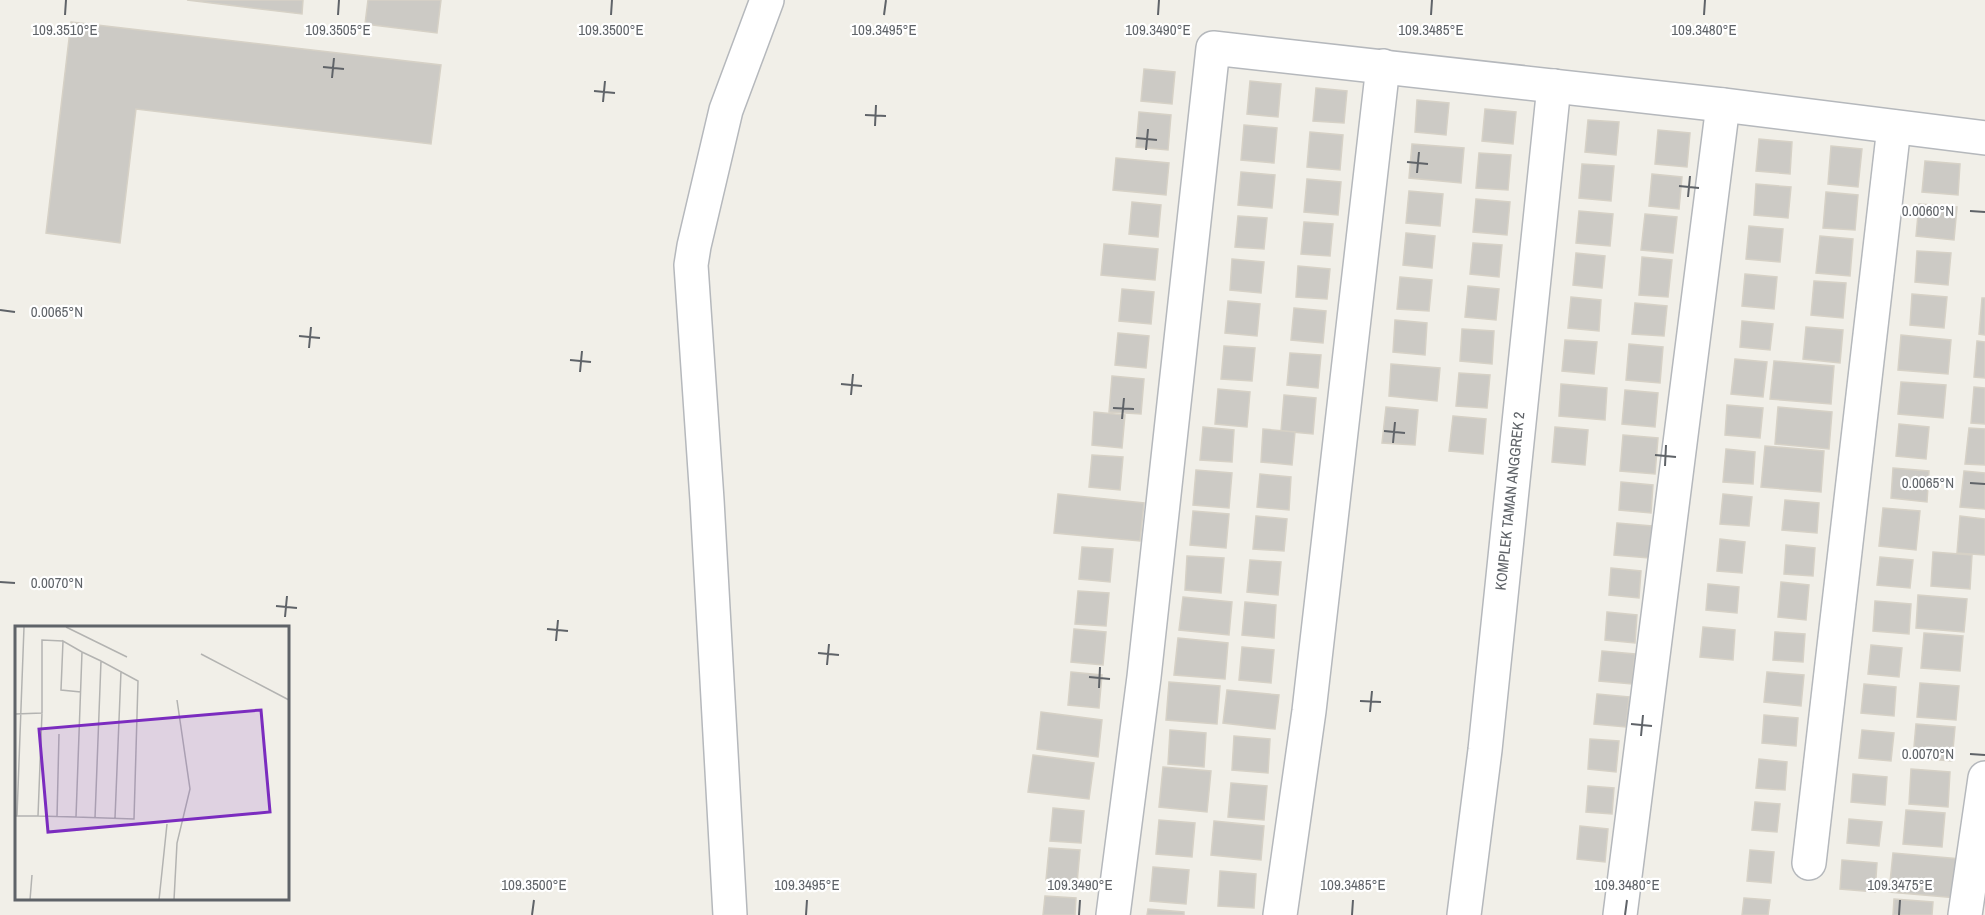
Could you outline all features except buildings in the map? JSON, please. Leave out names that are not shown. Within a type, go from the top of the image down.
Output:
[{"type":"street","points":[[730,915],[708,512],[691,265],[726,110],[767,0]]},
{"type":"street","points":[[1113,915],[1144,677],[1213,48],[1724,105],[1985,138]]},
{"type":"street","points":[[1280,915],[1309,711],[1383,66]]},
{"type":"street","name":"KOMPLEK TAMAN ANGGREK 2","points":[[1464,915],[1485,750],[1554,86]]},
{"type":"street","points":[[1620,915],[1724,105]]},
{"type":"street","points":[[1809,863],[1894,127]]},
{"type":"street","points":[[1965,915],[1985,778]]}]
